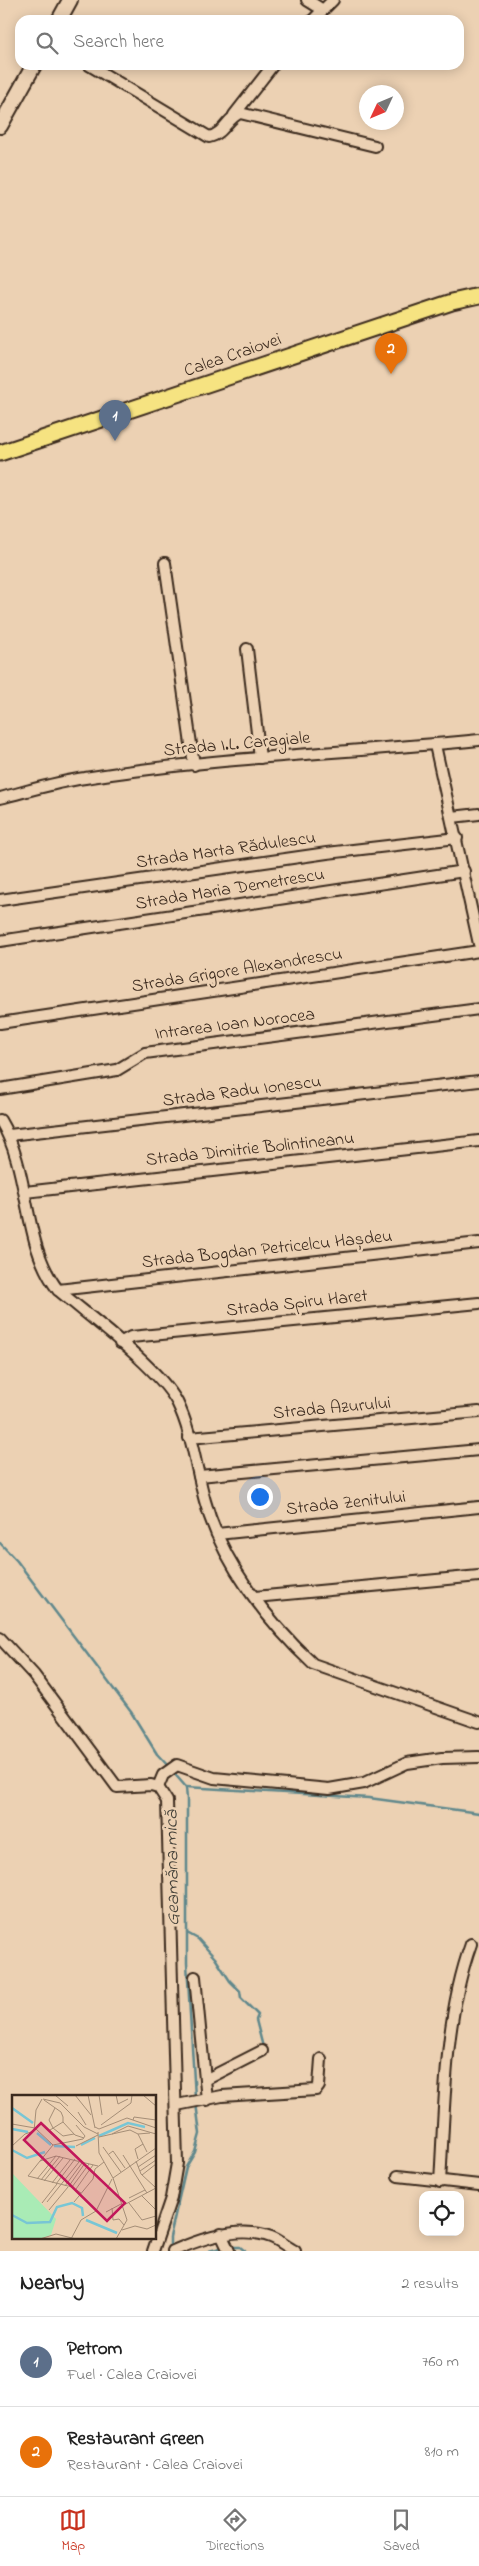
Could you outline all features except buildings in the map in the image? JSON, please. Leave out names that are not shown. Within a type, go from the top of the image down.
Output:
[{"type":"main road","points":[[62,15],[70,0]]},
{"type":"main road","points":[[0,126],[31,70]]},
{"type":"main road","name":"Calea Craiovei","points":[[0,453],[452,302],[479,296]]},
{"type":"street","points":[[307,0],[323,10]]},
{"type":"street","points":[[318,15],[333,0]]},
{"type":"street","points":[[97,70],[209,137],[217,136],[270,70]]},
{"type":"street","points":[[234,115],[240,112],[375,146]]},
{"type":"street","points":[[165,563],[194,765]]},
{"type":"street","points":[[247,649],[260,758]]},
{"type":"street","name":"Strada I.L. Caragiale","points":[[0,798],[84,778],[260,758],[479,740]]},
{"type":"street","points":[[435,745],[479,944]]},
{"type":"street","points":[[452,817],[479,814]]},
{"type":"street","name":"Strada Marta Rădulescu","points":[[0,900],[327,853],[457,838]]},
{"type":"street","name":"Strada Maria Demetrescu","points":[[0,941],[464,871]]},
{"type":"street","name":"Strada Grigore Alexandrescu","points":[[0,1023],[479,951]]},
{"type":"street","name":"Intrarea Ioan Norocea","points":[[0,1089],[117,1070],[145,1053],[479,1009]]},
{"type":"street","name":"Strada Radu Ionescu","points":[[9,1135],[479,1081]]},
{"type":"street","points":[[0,1120],[9,1135],[19,1161],[38,1250],[46,1274],[58,1290],[152,1371],[176,1400],[184,1417],[199,1476],[217,1534],[236,1571],[255,1597],[298,1649],[313,1664],[479,1722]]},
{"type":"street","name":"Strada Dimitrie Bolintineanu","points":[[25,1192],[479,1141]]},
{"type":"street","name":"Strada Bogdan Petricelcu Hașdeu","points":[[58,1290],[479,1243]]},
{"type":"street","name":"Strada Spiru Haret","points":[[120,1343],[131,1337],[479,1303]]},
{"type":"street","name":"Strada Azurului","points":[[189,1438],[479,1412]]},
{"type":"street","points":[[199,1476],[479,1450]]},
{"type":"street","name":"Strada Zenitului","points":[[217,1534],[479,1507]]},
{"type":"street","points":[[255,1597],[479,1576]]},
{"type":"street","points":[[0,1638],[46,1690],[110,1780],[117,1787],[151,1785],[158,1787],[167,1801],[181,2105],[177,2163],[171,2198],[153,2251]]},
{"type":"street","points":[[158,1787],[162,1775],[172,1766],[177,1765],[202,1775],[236,1781],[329,1789],[364,1783],[407,1763],[442,1758],[479,1757]]},
{"type":"street","points":[[440,2182],[450,2039],[464,1965],[472,1944]]},
{"type":"street","points":[[196,1977],[205,2080],[204,2101]]},
{"type":"street","points":[[205,2080],[262,2051]]},
{"type":"street","points":[[181,2105],[222,2096],[316,2090],[319,2086],[321,2058]]},
{"type":"street","points":[[398,2176],[479,2185]]},
{"type":"street","points":[[173,2251],[225,2243],[246,2232],[271,2237],[295,2251]]},
{"type":"waterway","name":"Geamăna mică","points":[[0,1543],[17,1561],[131,1712],[157,1754],[169,1767]]},
{"type":"waterway","name":"Geamăna mică","points":[[172,1771],[186,1787],[187,1800],[187,1963],[195,2097]]},
{"type":"waterway","points":[[186,1787],[369,1798],[479,1813]]},
{"type":"waterway","points":[[187,1933],[198,1939],[215,1958],[230,1981],[240,1991],[241,1998],[258,2015],[256,2020],[263,2047]]},
{"type":"waterway","name":"Geamăna mică","points":[[170,2250],[170,2237],[186,2167],[195,2152],[200,2134],[196,2103]]},
{"type":"waterway","points":[[209,2251],[224,2247]]},
{"type":"waterway","points":[[229,2247],[240,2247],[245,2251]]},
{"type":"place","name":"Restaurant Green","points":[[391,374]]},
{"type":"place","name":"Petrom","points":[[115,441]]}]
